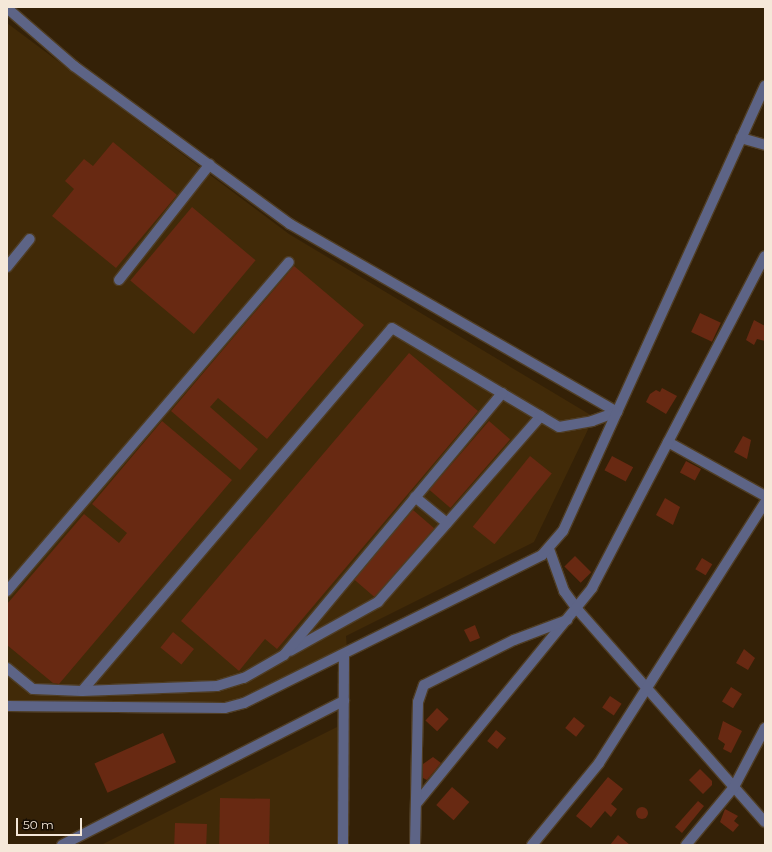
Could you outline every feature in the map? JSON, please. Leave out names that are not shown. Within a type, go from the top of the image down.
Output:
[{"type":"street","points":[[7,8],[74,66],[290,224],[616,412]]},
{"type":"street","points":[[7,706],[225,708],[244,703],[525,566],[549,549],[563,531],[764,90]]},
{"type":"street","points":[[741,138],[765,145]]},
{"type":"street","points":[[119,280],[210,164]]},
{"type":"street","points":[[7,267],[30,239]]},
{"type":"street","points":[[416,804],[568,620],[592,588],[765,256]]},
{"type":"street","points":[[7,591],[289,262]]},
{"type":"street","points":[[82,691],[392,328],[559,427],[592,421],[616,412]]},
{"type":"street","points":[[284,655],[502,393]]},
{"type":"street","points":[[7,668],[33,689],[82,691],[217,686],[244,678],[378,602],[541,416]]},
{"type":"street","points":[[668,442],[765,496]]},
{"type":"street","points":[[415,497],[447,523]]},
{"type":"street","points":[[532,845],[600,763],[765,502]]},
{"type":"street","points":[[549,549],[564,591],[577,608],[765,822]]},
{"type":"street","points":[[415,845],[418,702],[424,685],[514,640],[568,620]]},
{"type":"street","points":[[343,845],[344,654]]},
{"type":"street","points":[[67,844],[344,701]]},
{"type":"street","points":[[686,845],[734,787],[765,728]]},
{"type":"shaded area","points":[[7,23],[289,234],[594,417],[534,542],[346,636],[347,649],[219,707],[7,702]]},
{"type":"shaded area","points":[[339,726],[338,845],[101,845]]},
{"type":"building","points":[[113,142],[177,195],[116,268],[52,216],[74,189],[65,181],[84,159],[93,166]]},
{"type":"building","points":[[192,207],[256,260],[194,334],[130,281]]},
{"type":"building","points":[[294,266],[364,325],[267,439],[218,398],[210,407],[258,449],[240,470],[171,411]]},
{"type":"building","points":[[700,313],[721,323],[712,342],[691,332]]},
{"type":"building","points":[[754,320],[765,326],[765,341],[757,339],[754,345],[746,340]]},
{"type":"building","points":[[409,353],[478,411],[277,649],[265,639],[239,671],[181,621]]},
{"type":"building","points":[[662,388],[677,396],[666,414],[646,402],[650,394],[656,390],[660,392]]},
{"type":"building","points":[[162,421],[232,480],[59,684],[53,683],[7,645],[7,604],[84,514],[119,543],[127,533],[92,504]]},
{"type":"building","points":[[489,421],[510,439],[450,508],[429,490]]},
{"type":"building","points":[[743,436],[751,440],[747,459],[734,452]]},
{"type":"building","points":[[530,456],[552,474],[494,544],[473,527]]},
{"type":"building","points":[[612,456],[633,467],[626,481],[604,470]]},
{"type":"building","points":[[686,461],[701,469],[695,480],[680,472]]},
{"type":"building","points":[[665,498],[680,507],[673,525],[656,515]]},
{"type":"building","points":[[413,510],[434,528],[374,597],[353,579]]},
{"type":"building","points":[[575,556],[591,572],[581,583],[564,567]]},
{"type":"building","points":[[702,558],[712,564],[706,575],[695,569]]},
{"type":"building","points":[[475,625],[480,638],[470,642],[464,630]]},
{"type":"building","points":[[173,632],[194,649],[181,665],[160,648]]},
{"type":"building","points":[[744,649],[755,658],[748,670],[736,663]]},
{"type":"building","points":[[731,687],[742,694],[733,708],[722,701]]},
{"type":"building","points":[[610,696],[622,704],[614,715],[602,708]]},
{"type":"building","points":[[437,708],[449,719],[437,731],[425,720]]},
{"type":"building","points":[[574,717],[585,726],[576,737],[565,728]]},
{"type":"building","points":[[723,721],[742,731],[731,753],[723,749],[725,744],[718,739]]},
{"type":"building","points":[[496,730],[506,738],[497,749],[487,741]]},
{"type":"building","points":[[163,733],[176,762],[107,793],[94,764]]},
{"type":"building","points":[[433,757],[441,763],[427,780],[423,778],[423,764]]},
{"type":"building","points":[[700,769],[712,781],[712,785],[703,794],[689,780]]},
{"type":"building","points":[[608,777],[623,789],[611,804],[617,809],[611,817],[605,811],[591,828],[576,816]]},
{"type":"building","points":[[452,787],[469,802],[454,820],[436,805]]},
{"type":"building","points":[[220,798],[270,799],[269,845],[219,845]]},
{"type":"building","points":[[698,801],[704,806],[682,833],[675,827]]},
{"type":"building","points":[[644,807],[647,808],[647,818],[640,819],[637,818],[636,811],[637,808]]},
{"type":"building","points":[[725,809],[738,816],[734,821],[739,825],[733,832],[720,822]]},
{"type":"building","points":[[175,823],[207,824],[206,845],[174,845]]},
{"type":"building","points":[[618,835],[630,845],[610,845]]}]
